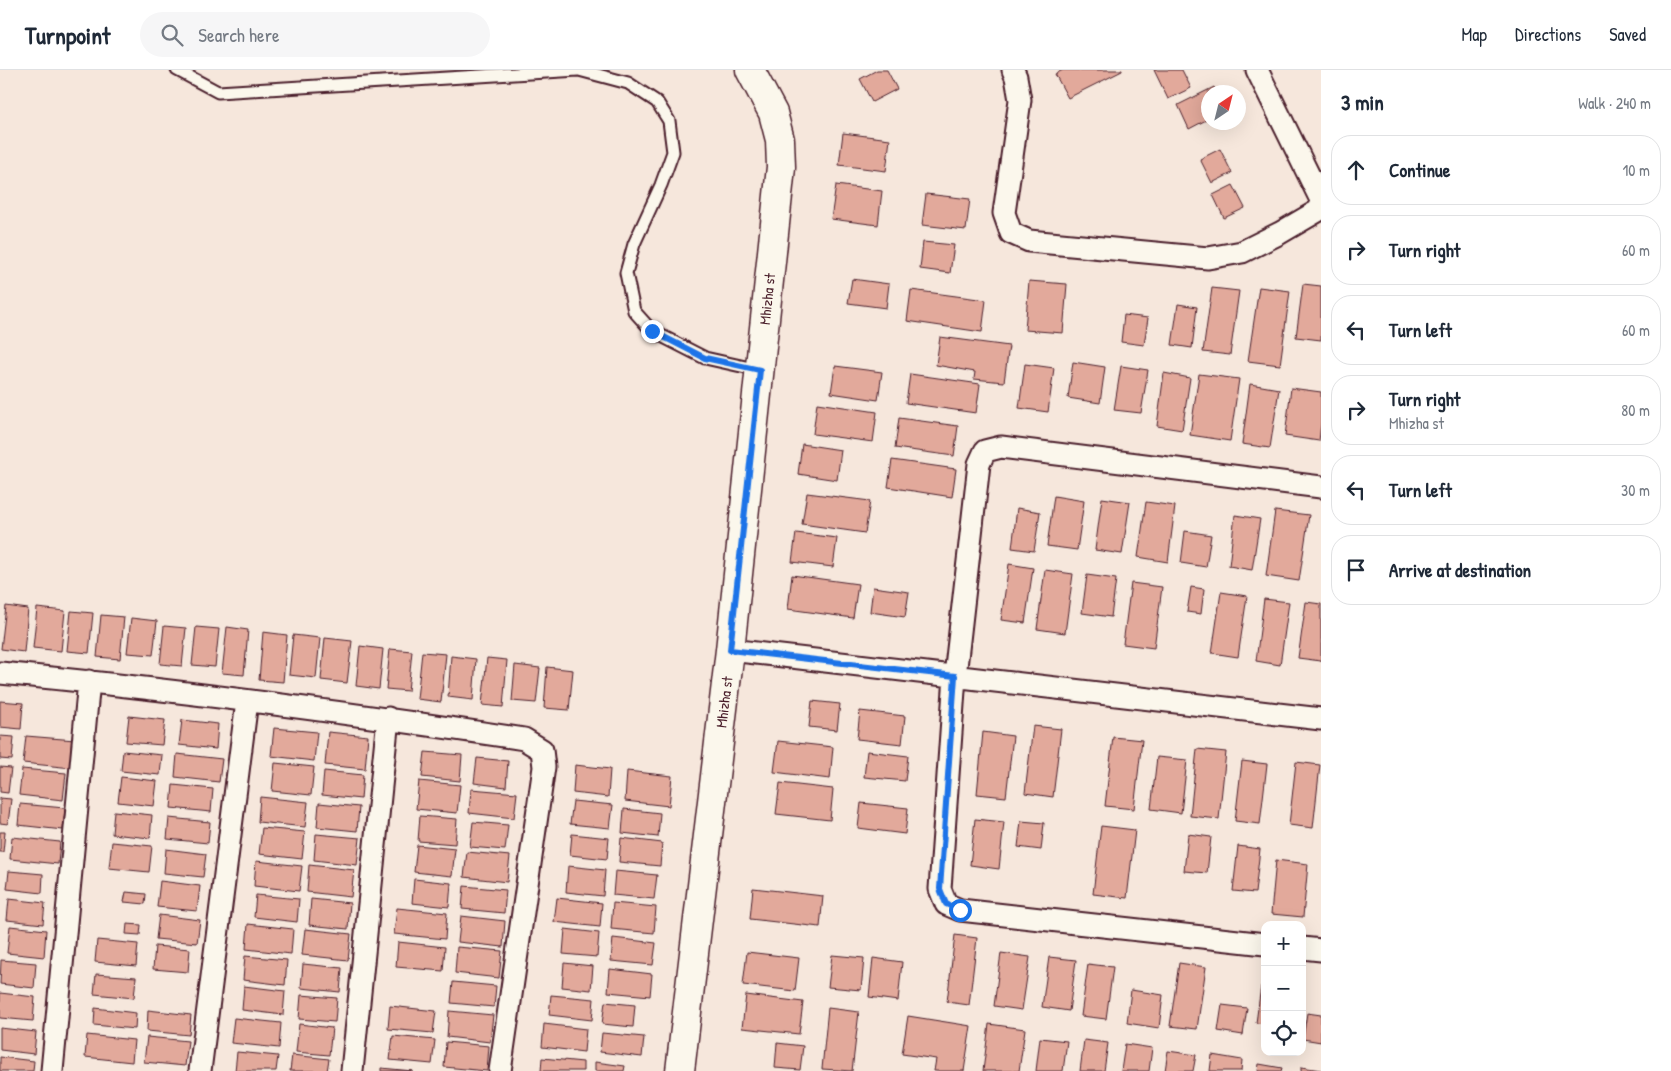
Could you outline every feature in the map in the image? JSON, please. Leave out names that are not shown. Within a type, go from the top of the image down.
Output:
[{"type":"street","name":"Mhizha st","points":[[680,1071],[730,650],[781,167],[780,140],[773,113],[750,70]]},
{"type":"street","points":[[1013,70],[1020,100],[1004,213],[1011,232],[1028,241],[1208,258],[1242,252],[1321,209]]},
{"type":"street","points":[[1257,70],[1321,200]]},
{"type":"street","points":[[1261,944],[960,910],[946,904],[940,889],[955,676],[979,464],[985,451],[1001,447],[1321,487]]},
{"type":"street","points":[[730,650],[1321,719]]},
{"type":"street","points":[[0,673],[89,681],[388,718],[524,739],[542,750],[544,768],[500,1071]]},
{"type":"street","points":[[52,1071],[89,681]]},
{"type":"street","points":[[200,1071],[247,701]]},
{"type":"street","points":[[352,1071],[388,718]]},
{"type":"street","points":[[1306,948],[1321,950]]},
{"type":"lane","points":[[177,70],[218,92],[578,70],[628,83],[657,102],[668,120],[674,152],[634,244],[626,272],[634,311],[652,331],[705,358],[760,370]]},
{"type":"building","points":[[877,70],[887,70],[897,89],[872,102],[860,79]]},
{"type":"building","points":[[1063,70],[1122,71],[1068,98],[1055,74]]},
{"type":"building","points":[[1154,70],[1182,70],[1191,88],[1168,99]]},
{"type":"building","points":[[1201,94],[1201,123],[1189,129],[1178,105]]},
{"type":"building","points":[[843,133],[890,139],[886,171],[839,165]]},
{"type":"building","points":[[1220,149],[1232,173],[1212,183],[1200,159]]},
{"type":"building","points":[[836,185],[882,191],[878,225],[831,219]]},
{"type":"building","points":[[1233,185],[1245,208],[1224,218],[1213,195]]},
{"type":"building","points":[[926,194],[970,199],[966,230],[922,225]]},
{"type":"building","points":[[923,242],[954,245],[950,273],[920,269]]},
{"type":"building","points":[[852,279],[889,284],[886,308],[848,303]]},
{"type":"building","points":[[1029,281],[1067,284],[1063,333],[1025,330]]},
{"type":"building","points":[[1303,284],[1321,286],[1321,340],[1296,337]]},
{"type":"building","points":[[1259,287],[1290,291],[1280,365],[1248,361]]},
{"type":"building","points":[[1212,288],[1239,291],[1230,355],[1203,352]]},
{"type":"building","points":[[911,290],[986,300],[982,332],[907,321]]},
{"type":"building","points":[[1178,304],[1197,307],[1192,348],[1172,345]]},
{"type":"building","points":[[1124,315],[1148,318],[1144,345],[1121,342]]},
{"type":"building","points":[[940,337],[1009,346],[1004,382],[974,379],[975,372],[936,365]]},
{"type":"building","points":[[1073,362],[1105,367],[1100,403],[1068,398]]},
{"type":"building","points":[[1025,364],[1054,368],[1048,412],[1019,408]]},
{"type":"building","points":[[835,366],[882,372],[878,400],[831,393]]},
{"type":"building","points":[[1121,366],[1148,370],[1141,413],[1114,410]]},
{"type":"building","points":[[1164,373],[1190,378],[1182,430],[1157,426]]},
{"type":"building","points":[[910,374],[980,384],[976,413],[906,403]]},
{"type":"building","points":[[1199,374],[1239,379],[1230,441],[1190,435]]},
{"type":"building","points":[[1250,384],[1279,389],[1270,448],[1242,444]]},
{"type":"building","points":[[1291,388],[1321,392],[1319,441],[1285,436]]},
{"type":"building","points":[[817,403],[877,412],[873,442],[813,434]]},
{"type":"building","points":[[899,418],[958,426],[954,456],[895,448]]},
{"type":"building","points":[[802,444],[841,450],[837,480],[798,474]]},
{"type":"building","points":[[892,460],[956,469],[952,497],[888,487]]},
{"type":"building","points":[[807,493],[870,501],[865,533],[802,524]]},
{"type":"building","points":[[1054,496],[1084,501],[1077,550],[1047,546]]},
{"type":"building","points":[[1102,498],[1130,502],[1122,554],[1095,550]]},
{"type":"building","points":[[1146,502],[1175,506],[1168,562],[1138,557]]},
{"type":"building","points":[[1017,508],[1040,512],[1034,551],[1012,548]]},
{"type":"building","points":[[1275,511],[1309,515],[1299,581],[1266,576]]},
{"type":"building","points":[[1235,515],[1260,519],[1252,570],[1229,566]]},
{"type":"building","points":[[1185,531],[1211,535],[1206,567],[1181,563]]},
{"type":"building","points":[[796,533],[837,538],[833,567],[792,562]]},
{"type":"building","points":[[1009,564],[1033,568],[1025,623],[1001,620]]},
{"type":"building","points":[[1045,570],[1073,574],[1065,633],[1037,629]]},
{"type":"building","points":[[792,575],[858,584],[853,618],[788,609]]},
{"type":"building","points":[[1087,575],[1116,579],[1111,617],[1082,613]]},
{"type":"building","points":[[1131,583],[1162,587],[1154,648],[1123,644]]},
{"type":"building","points":[[873,587],[909,592],[905,617],[870,612]]},
{"type":"building","points":[[1191,587],[1204,589],[1201,614],[1187,612]]},
{"type":"building","points":[[1221,592],[1247,596],[1238,657],[1212,653]]},
{"type":"building","points":[[1264,599],[1289,602],[1280,665],[1256,661]]},
{"type":"building","points":[[1306,602],[1321,604],[1321,661],[1298,658]]},
{"type":"building","points":[[6,606],[28,609],[24,652],[1,649]]},
{"type":"building","points":[[37,608],[65,611],[61,651],[33,648]]},
{"type":"building","points":[[71,611],[93,613],[89,653],[67,651]]},
{"type":"building","points":[[101,615],[124,617],[120,659],[97,657]]},
{"type":"building","points":[[131,618],[157,621],[153,655],[127,653]]},
{"type":"building","points":[[164,626],[186,628],[182,666],[160,664]]},
{"type":"building","points":[[196,627],[219,629],[215,667],[192,665]]},
{"type":"building","points":[[227,627],[248,630],[244,675],[222,673]]},
{"type":"building","points":[[263,632],[287,635],[283,682],[259,680]]},
{"type":"building","points":[[293,635],[320,638],[316,678],[289,675]]},
{"type":"building","points":[[325,638],[352,641],[347,683],[321,680]]},
{"type":"building","points":[[360,646],[383,649],[379,689],[356,686]]},
{"type":"building","points":[[390,649],[412,651],[408,691],[386,689]]},
{"type":"building","points":[[422,652],[446,654],[441,702],[417,699]]},
{"type":"building","points":[[451,656],[476,659],[473,700],[448,697]]},
{"type":"building","points":[[487,658],[507,660],[503,707],[482,705]]},
{"type":"building","points":[[515,665],[540,668],[536,703],[512,701]]},
{"type":"building","points":[[547,667],[573,670],[569,710],[544,708]]},
{"type":"building","points":[[0,701],[23,703],[21,729],[0,727]]},
{"type":"building","points":[[812,701],[840,704],[837,730],[809,727]]},
{"type":"building","points":[[860,711],[905,716],[902,744],[857,739]]},
{"type":"building","points":[[129,716],[165,720],[162,745],[126,742]]},
{"type":"building","points":[[182,720],[218,724],[216,749],[179,745]]},
{"type":"building","points":[[1033,726],[1061,729],[1053,797],[1025,793]]},
{"type":"building","points":[[274,728],[317,732],[314,761],[271,756]]},
{"type":"building","points":[[328,732],[368,736],[365,769],[325,765]]},
{"type":"building","points":[[983,732],[1013,736],[1006,797],[977,794]]},
{"type":"building","points":[[0,736],[14,737],[12,760],[0,759]]},
{"type":"building","points":[[26,736],[75,740],[72,768],[23,763]]},
{"type":"building","points":[[1113,737],[1142,740],[1134,809],[1105,806]]},
{"type":"building","points":[[778,741],[833,747],[830,779],[774,772]]},
{"type":"building","points":[[1197,749],[1226,752],[1219,819],[1190,816]]},
{"type":"building","points":[[123,751],[162,755],[160,775],[121,771]]},
{"type":"building","points":[[867,751],[908,756],[905,781],[864,777]]},
{"type":"building","points":[[425,752],[462,755],[460,781],[422,777]]},
{"type":"building","points":[[177,754],[222,759],[219,782],[175,777]]},
{"type":"building","points":[[1157,757],[1187,760],[1181,813],[1151,809]]},
{"type":"building","points":[[477,758],[508,761],[506,787],[474,783]]},
{"type":"building","points":[[1242,761],[1267,764],[1260,824],[1235,821]]},
{"type":"building","points":[[1296,762],[1320,765],[1313,828],[1289,825]]},
{"type":"building","points":[[275,763],[314,767],[311,795],[272,791]]},
{"type":"building","points":[[575,765],[610,769],[608,797],[573,793]]},
{"type":"building","points":[[0,767],[11,768],[8,793],[0,792]]},
{"type":"building","points":[[22,769],[66,773],[63,800],[19,795]]},
{"type":"building","points":[[324,771],[363,775],[361,799],[322,795]]},
{"type":"building","points":[[627,771],[672,776],[669,806],[625,801]]},
{"type":"building","points":[[121,777],[157,781],[154,806],[118,802]]},
{"type":"building","points":[[419,781],[460,785],[457,813],[416,809]]},
{"type":"building","points":[[780,783],[833,789],[830,820],[776,814]]},
{"type":"building","points":[[173,785],[213,789],[211,812],[171,808]]},
{"type":"building","points":[[471,789],[517,793],[514,818],[469,813]]},
{"type":"building","points":[[260,797],[308,802],[305,827],[258,822]]},
{"type":"building","points":[[0,798],[11,799],[8,824],[0,823]]},
{"type":"building","points":[[573,801],[613,805],[610,828],[570,824]]},
{"type":"building","points":[[319,803],[359,807],[357,831],[317,827]]},
{"type":"building","points":[[861,803],[908,808],[905,834],[858,828]]},
{"type":"building","points":[[20,804],[65,808],[63,830],[18,825]]},
{"type":"building","points":[[624,809],[660,813],[658,837],[622,833]]},
{"type":"building","points":[[114,811],[152,815],[150,838],[112,834]]},
{"type":"building","points":[[420,816],[457,819],[455,844],[418,841]]},
{"type":"building","points":[[169,818],[210,822],[208,843],[167,839]]},
{"type":"building","points":[[975,819],[1004,822],[999,869],[970,865]]},
{"type":"building","points":[[1021,821],[1044,823],[1041,850],[1018,847]]},
{"type":"building","points":[[473,822],[508,825],[505,850],[470,847]]},
{"type":"building","points":[[1101,826],[1135,830],[1127,898],[1093,894]]},
{"type":"building","points":[[262,828],[305,832],[302,859],[259,854]]},
{"type":"building","points":[[0,832],[5,832],[3,852],[0,852]]},
{"type":"building","points":[[316,834],[360,838],[357,865],[314,860]]},
{"type":"building","points":[[572,834],[609,838],[607,859],[570,855]]},
{"type":"building","points":[[1188,834],[1211,837],[1207,873],[1184,871]]},
{"type":"building","points":[[12,837],[60,842],[58,864],[10,859]]},
{"type":"building","points":[[621,838],[662,843],[660,866],[619,862]]},
{"type":"building","points":[[112,842],[152,846],[149,872],[109,868]]},
{"type":"building","points":[[417,845],[455,849],[452,876],[414,872]]},
{"type":"building","points":[[1238,846],[1260,849],[1255,893],[1233,891]]},
{"type":"building","points":[[166,849],[206,854],[203,877],[164,873]]},
{"type":"building","points":[[467,852],[510,856],[507,882],[464,877]]},
{"type":"building","points":[[1276,860],[1308,864],[1303,917],[1271,914]]},
{"type":"building","points":[[256,861],[302,866],[299,891],[254,886]]},
{"type":"building","points":[[309,865],[354,870],[351,897],[307,892]]},
{"type":"building","points":[[568,866],[605,870],[603,896],[566,892]]},
{"type":"building","points":[[9,871],[43,874],[42,893],[7,889]]},
{"type":"building","points":[[615,871],[657,875],[654,899],[613,895]]},
{"type":"building","points":[[414,879],[451,883],[449,907],[412,903]]},
{"type":"building","points":[[160,881],[200,886],[197,911],[157,907]]},
{"type":"building","points":[[464,886],[506,890],[504,913],[462,909]]},
{"type":"building","points":[[753,888],[823,896],[820,927],[750,919]]},
{"type":"building","points":[[126,892],[146,894],[145,904],[124,902]]},
{"type":"building","points":[[256,895],[299,899],[297,922],[254,917]]},
{"type":"building","points":[[557,898],[602,903],[600,927],[554,922]]},
{"type":"building","points":[[9,899],[45,903],[43,924],[7,920]]},
{"type":"building","points":[[311,899],[350,903],[348,929],[309,925]]},
{"type":"building","points":[[613,903],[656,907],[654,933],[611,929]]},
{"type":"building","points":[[397,908],[447,913],[445,939],[394,934]]},
{"type":"building","points":[[159,915],[200,920],[197,943],[156,939]]},
{"type":"building","points":[[461,916],[505,921],[503,947],[458,942]]},
{"type":"building","points":[[127,924],[141,925],[140,935],[126,934]]},
{"type":"building","points":[[248,924],[293,929],[291,954],[246,949]]},
{"type":"building","points":[[10,926],[46,930],[44,957],[7,953]]},
{"type":"building","points":[[305,929],[351,934],[348,960],[302,955]]},
{"type":"building","points":[[565,929],[599,933],[597,957],[563,954]]},
{"type":"building","points":[[955,935],[977,938],[969,1005],[947,1002]]},
{"type":"building","points":[[613,938],[656,943],[653,965],[611,961]]},
{"type":"building","points":[[97,940],[138,944],[136,966],[95,962]]},
{"type":"building","points":[[398,942],[445,947],[443,971],[396,967]]},
{"type":"building","points":[[155,946],[190,949],[188,972],[153,969]]},
{"type":"building","points":[[457,947],[502,951],[499,978],[455,973]]},
{"type":"building","points":[[747,952],[799,958],[795,991],[743,985]]},
{"type":"building","points":[[1001,953],[1030,957],[1022,1010],[994,1006]]},
{"type":"building","points":[[832,955],[864,958],[861,990],[828,987]]},
{"type":"building","points":[[245,956],[287,960],[285,985],[243,980]]},
{"type":"building","points":[[1049,957],[1076,960],[1069,1011],[1042,1007]]},
{"type":"building","points":[[873,958],[902,962],[898,1001],[869,997]]},
{"type":"building","points":[[1,960],[36,963],[34,988],[0,984]]},
{"type":"building","points":[[564,963],[593,966],[591,990],[562,987]]},
{"type":"building","points":[[1179,963],[1206,967],[1197,1029],[1170,1026]]},
{"type":"building","points":[[303,964],[342,968],[340,992],[301,988]]},
{"type":"building","points":[[1088,964],[1113,967],[1106,1019],[1081,1016]]},
{"type":"building","points":[[610,969],[652,974],[650,996],[608,992]]},
{"type":"building","points":[[96,974],[136,977],[134,998],[94,994]]},
{"type":"building","points":[[453,982],[496,986],[494,1007],[451,1003]]},
{"type":"building","points":[[244,986],[285,991],[283,1015],[242,1010]]},
{"type":"building","points":[[1261,986],[1261,1024],[1256,1023]]},
{"type":"building","points":[[1131,990],[1163,995],[1159,1028],[1127,1023]]},
{"type":"building","points":[[0,993],[35,997],[33,1021],[0,1018]]},
{"type":"building","points":[[301,995],[337,998],[335,1022],[299,1019]]},
{"type":"building","points":[[551,995],[594,999],[592,1020],[549,1015]]},
{"type":"building","points":[[746,995],[803,1002],[799,1034],[742,1028]]},
{"type":"building","points":[[605,1002],[635,1005],[633,1027],[602,1024]]},
{"type":"building","points":[[1222,1005],[1247,1008],[1243,1035],[1218,1031]]},
{"type":"building","points":[[390,1006],[436,1011],[433,1033],[388,1029]]},
{"type":"building","points":[[95,1008],[136,1013],[135,1029],[94,1025]]},
{"type":"building","points":[[828,1008],[859,1012],[852,1071],[822,1069]]},
{"type":"building","points":[[148,1010],[191,1015],[189,1035],[147,1031]]},
{"type":"building","points":[[449,1011],[493,1015],[490,1042],[447,1037]]},
{"type":"building","points":[[1307,1013],[1321,1015],[1321,1042],[1306,1040]]},
{"type":"building","points":[[908,1016],[971,1026],[964,1071],[934,1071],[936,1059],[902,1054]]},
{"type":"building","points":[[234,1018],[281,1023],[279,1048],[231,1043]]},
{"type":"building","points":[[299,1024],[332,1028],[329,1055],[296,1052]]},
{"type":"building","points":[[544,1024],[586,1029],[584,1052],[542,1047]]},
{"type":"building","points":[[989,1024],[1025,1029],[1019,1071],[983,1071]]},
{"type":"building","points":[[0,1028],[36,1032],[34,1054],[0,1050]]},
{"type":"building","points":[[602,1033],[644,1037],[642,1057],[600,1052]]},
{"type":"building","points":[[87,1035],[134,1040],[132,1062],[85,1057]]},
{"type":"building","points":[[393,1036],[435,1040],[432,1064],[390,1060]]},
{"type":"building","points":[[147,1037],[188,1041],[185,1066],[144,1062]]},
{"type":"building","points":[[1040,1038],[1067,1041],[1063,1071],[1036,1071]]},
{"type":"building","points":[[1084,1040],[1108,1043],[1104,1071],[1080,1071]]},
{"type":"building","points":[[446,1042],[489,1046],[487,1071],[444,1067]]},
{"type":"building","points":[[777,1043],[803,1046],[800,1070],[775,1068]]},
{"type":"building","points":[[1125,1044],[1152,1048],[1149,1071],[1121,1071]]},
{"type":"building","points":[[1168,1051],[1196,1055],[1193,1071],[1165,1071]]},
{"type":"building","points":[[237,1052],[278,1056],[276,1071],[235,1071]]},
{"type":"building","points":[[292,1055],[329,1059],[327,1071],[290,1071]]},
{"type":"building","points":[[1212,1055],[1242,1060],[1241,1071],[1210,1071]]},
{"type":"building","points":[[0,1057],[34,1061],[33,1071],[0,1071]]},
{"type":"building","points":[[542,1058],[583,1062],[583,1071],[541,1071]]},
{"type":"building","points":[[595,1062],[625,1066],[624,1071],[595,1071]]},
{"type":"building","points":[[1259,1064],[1282,1068],[1281,1071],[1258,1071]]},
{"type":"building","points":[[1301,1067],[1321,1070],[1321,1071],[1301,1071]]},
{"type":"building","points":[[381,1068],[413,1071],[381,1071]]},
{"type":"route","points":[[652,331],[705,358],[760,370],[730,650],[955,676],[940,889],[946,904],[960,910]]}]
